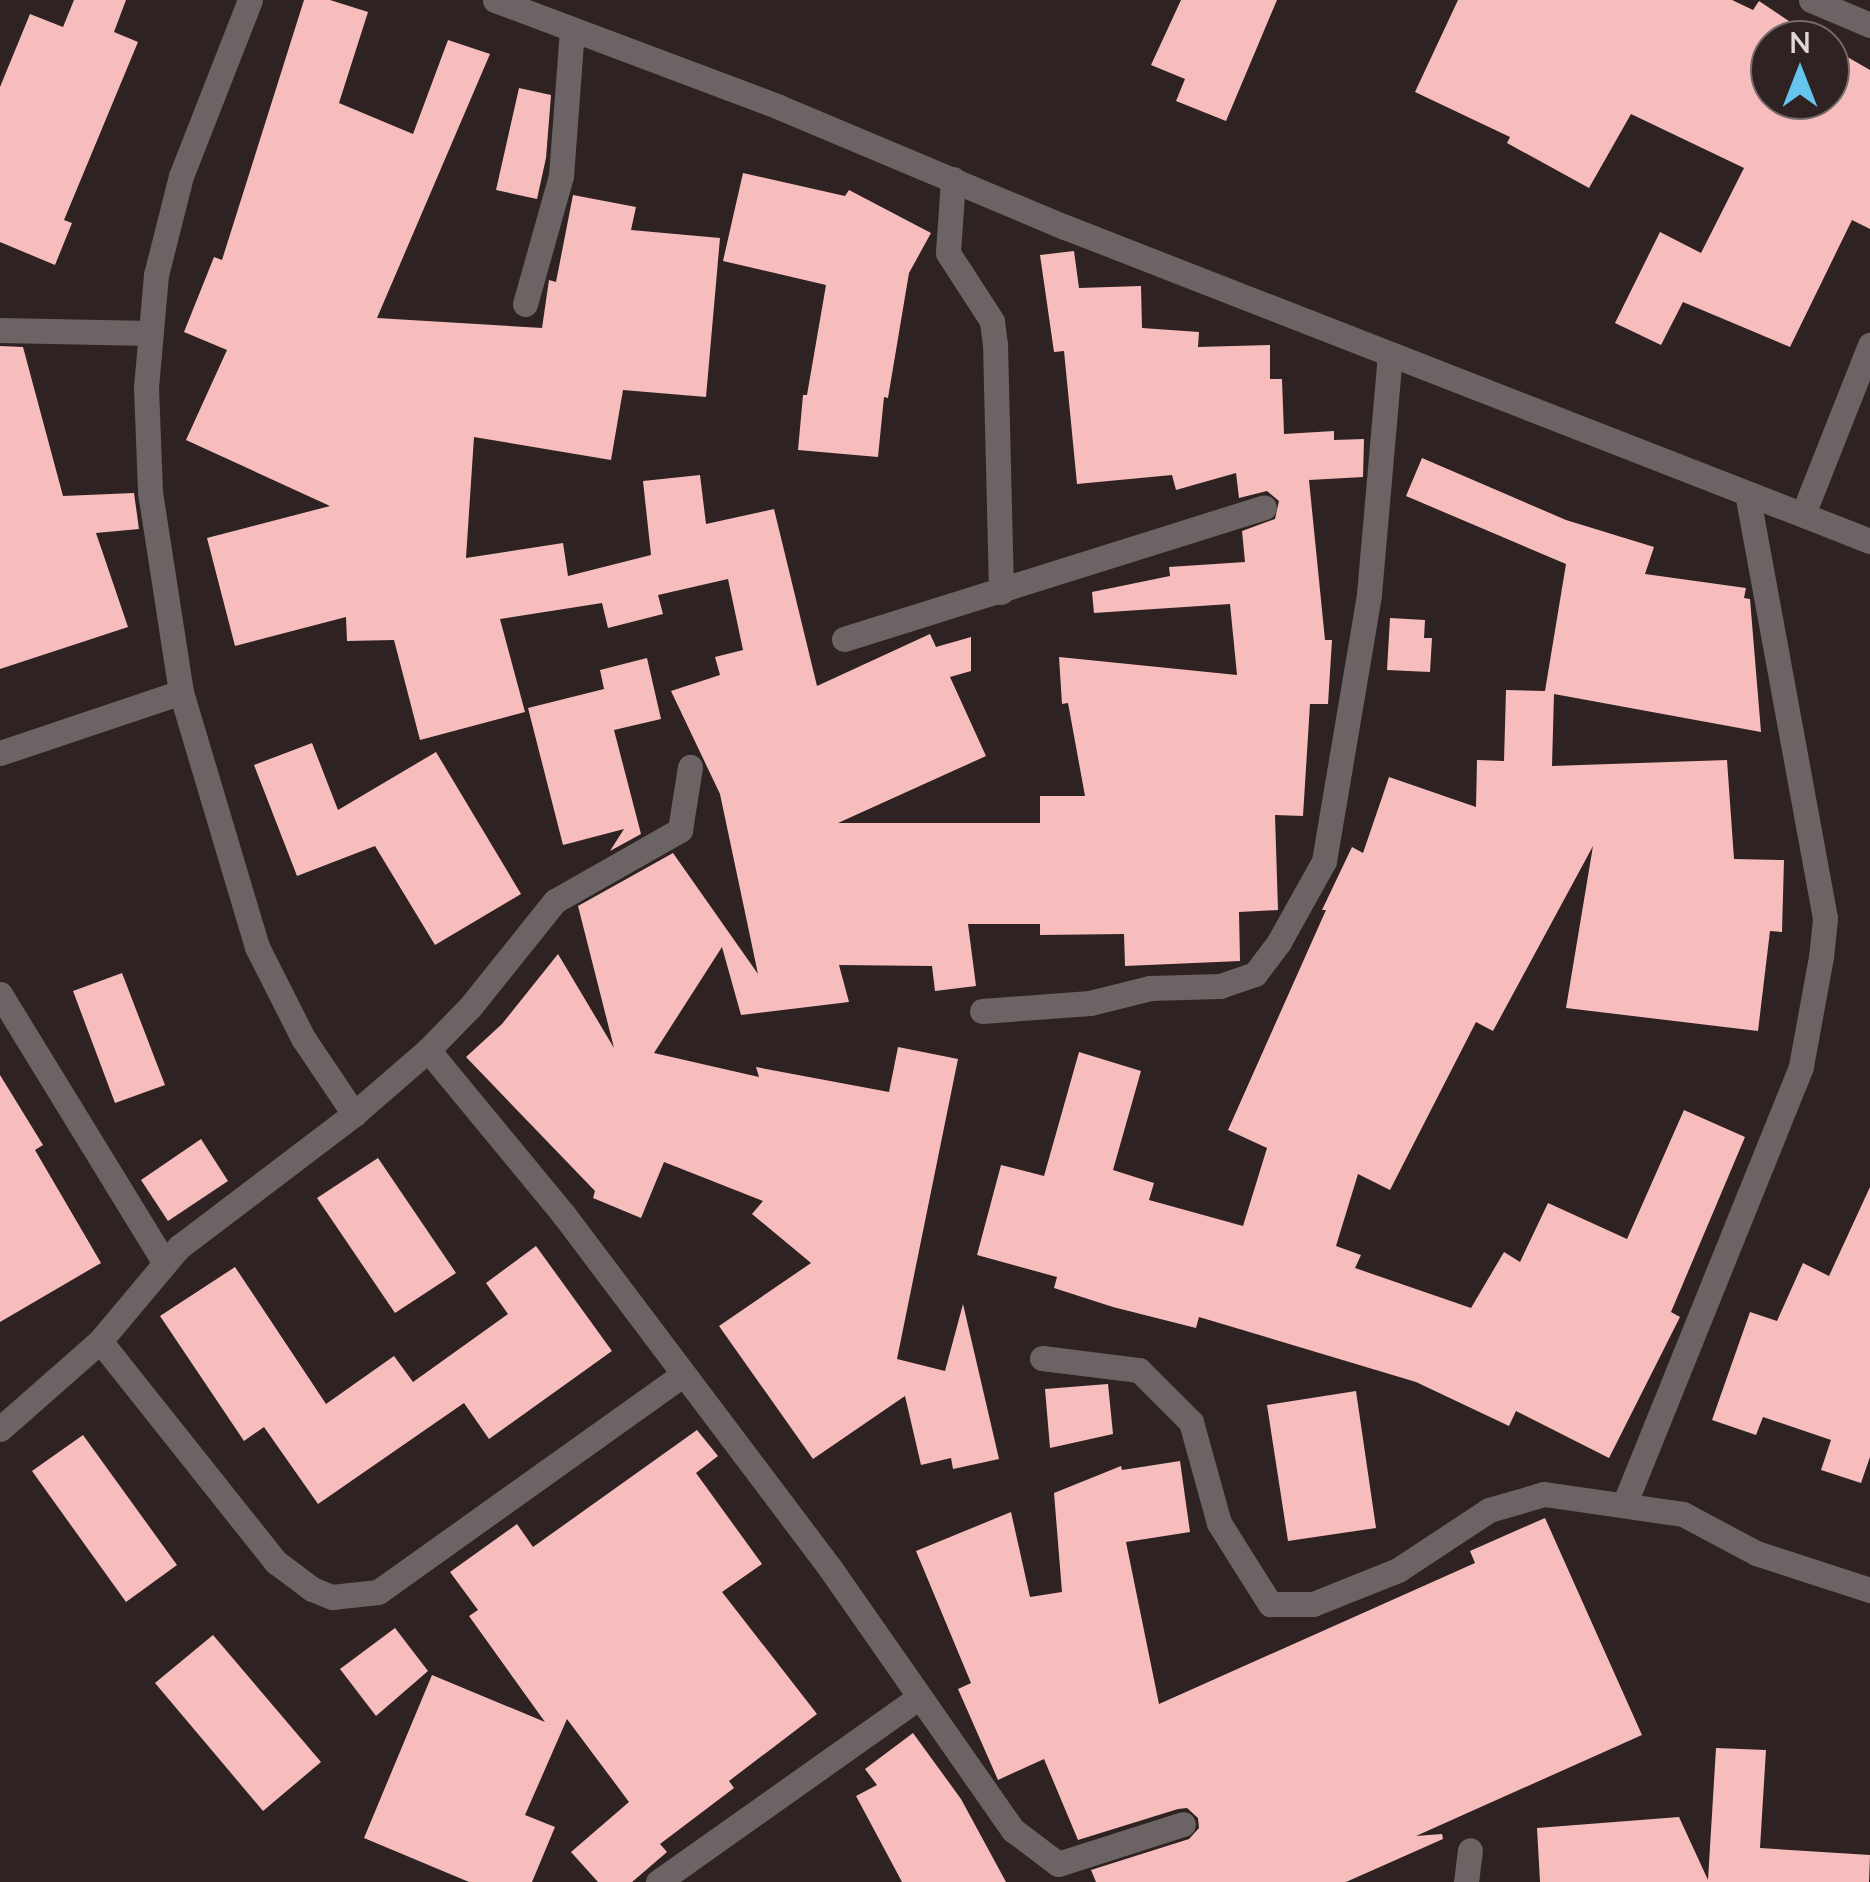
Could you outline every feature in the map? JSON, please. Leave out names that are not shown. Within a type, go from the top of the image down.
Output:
[{"type":"street","points":[[250,0],[181,176],[156,275],[146,387],[150,492],[181,692],[256,947],[303,1038],[354,1114]]},
{"type":"street","points":[[495,0],[1870,542]]},
{"type":"street","points":[[1810,0],[1870,25]]},
{"type":"street","points":[[525,304],[561,176],[572,29]]},
{"type":"street","points":[[952,179],[948,253],[992,321],[994,332],[1002,592]]},
{"type":"street","points":[[0,330],[151,333]]},
{"type":"street","points":[[1803,514],[1870,346]]},
{"type":"street","points":[[982,1011],[1090,1003],[1150,988],[1220,986],[1255,974],[1280,942],[1324,861],[1369,594],[1390,355]]},
{"type":"street","points":[[1624,1505],[1802,1066],[1821,957],[1825,918],[1748,497]]},
{"type":"street","points":[[844,639],[1264,507]]},
{"type":"street","points":[[0,753],[181,692]]},
{"type":"street","points":[[0,1429],[100,1342],[164,1262],[250,1190],[354,1114],[428,1050],[470,1007],[555,901],[680,830],[690,767]]},
{"type":"street","points":[[0,994],[164,1262]]},
{"type":"street","points":[[428,1050],[564,1214],[830,1568],[1014,1830],[1058,1864],[1183,1824]]},
{"type":"street","points":[[100,1342],[276,1562],[312,1589],[332,1596],[378,1592],[682,1376]]},
{"type":"street","points":[[1042,1358],[1139,1370],[1191,1422],[1219,1523],[1270,1604],[1313,1604],[1381,1577],[1489,1510],[1544,1494],[1682,1514],[1756,1553],[1870,1590]]},
{"type":"street","points":[[658,1882],[919,1697]]},
{"type":"street","points":[[1466,1882],[1470,1850]]},
{"type":"building","points":[[74,0],[126,0],[114,32],[138,42],[64,220],[72,223],[55,265],[0,242],[0,87],[30,14],[63,27]]},
{"type":"building","points":[[304,0],[330,0],[368,12],[339,103],[413,134],[448,40],[490,54],[377,318],[542,328],[549,280],[556,282],[573,195],[636,207],[631,230],[720,238],[706,397],[623,390],[611,460],[474,437],[466,558],[563,543],[568,576],[651,555],[643,481],[700,475],[706,524],[774,509],[817,686],[930,634],[936,647],[971,637],[971,671],[950,677],[986,756],[838,823],[1040,823],[1040,796],[1085,796],[1068,703],[1062,704],[1059,657],[1237,675],[1230,604],[1094,613],[1092,592],[1170,576],[1169,567],[1245,562],[1242,531],[1275,519],[1279,501],[1267,491],[1239,498],[1236,473],[1176,490],[1172,475],[1077,484],[1064,351],[1054,352],[1040,255],[1074,251],[1079,288],[1141,286],[1142,328],[1199,332],[1198,347],[1270,345],[1270,379],[1282,379],[1284,434],[1334,431],[1334,440],[1364,439],[1363,477],[1309,480],[1325,640],[1332,640],[1328,704],[1310,704],[1303,816],[1275,815],[1278,910],[1239,912],[1240,961],[1125,966],[1124,934],[1040,935],[1040,924],[968,924],[976,986],[935,991],[932,966],[839,965],[849,1002],[741,1015],[722,947],[654,1053],[759,1077],[756,1067],[889,1092],[898,1047],[958,1059],[897,1359],[945,1371],[963,1304],[999,1459],[953,1469],[951,1458],[921,1465],[905,1396],[813,1459],[719,1326],[811,1263],[752,1214],[763,1201],[664,1162],[641,1218],[593,1198],[595,1191],[466,1057],[502,1024],[558,954],[614,1048],[578,906],[673,853],[758,974],[720,794],[671,691],[720,675],[715,657],[743,650],[728,579],[658,595],[663,614],[608,628],[602,603],[500,619],[525,712],[420,740],[394,640],[347,641],[346,617],[235,646],[207,538],[330,506],[186,440],[227,350],[184,332],[214,257],[222,260]]},
{"type":"building","points":[[1181,0],[1277,0],[1226,121],[1176,101],[1185,79],[1151,65]]},
{"type":"building","points":[[1458,0],[1732,0],[1753,10],[1759,1],[1787,20],[1750,20],[1750,120],[1850,120],[1850,58],[1870,70],[1870,229],[1852,220],[1790,347],[1683,302],[1661,345],[1615,323],[1660,232],[1701,253],[1744,168],[1631,114],[1589,188],[1507,143],[1510,137],[1415,92]]},
{"type":"building","points":[[519,88],[551,95],[546,158],[537,199],[496,190]]},
{"type":"building","points":[[743,173],[845,196],[849,190],[931,233],[909,273],[888,398],[884,397],[878,457],[798,450],[803,395],[807,395],[826,285],[723,261]]},
{"type":"building","points":[[0,346],[23,347],[63,496],[134,493],[139,529],[96,533],[128,627],[0,669]]},
{"type":"building","points":[[1422,458],[1566,520],[1654,547],[1645,574],[1746,588],[1744,598],[1750,599],[1761,732],[1554,694],[1552,766],[1727,760],[1734,859],[1784,860],[1782,932],[1770,931],[1758,1031],[1566,1008],[1593,846],[1493,1031],[1476,1022],[1390,1190],[1358,1174],[1336,1246],[1361,1255],[1355,1268],[1471,1308],[1504,1252],[1520,1262],[1548,1203],[1627,1239],[1684,1110],[1745,1137],[1671,1312],[1680,1317],[1609,1458],[1516,1411],[1509,1426],[1416,1382],[1199,1317],[1196,1328],[1113,1307],[1054,1288],[1057,1277],[977,1255],[1001,1165],[1044,1176],[1079,1052],[1141,1071],[1113,1170],[1154,1183],[1149,1200],[1243,1226],[1267,1148],[1228,1130],[1352,847],[1363,853],[1389,777],[1476,807],[1477,760],[1504,761],[1506,690],[1545,691],[1566,564],[1406,496]]},
{"type":"building","points":[[1390,618],[1425,620],[1424,638],[1432,638],[1430,672],[1387,670]]},
{"type":"building","points":[[647,658],[661,719],[614,730],[641,834],[610,851],[624,829],[563,845],[528,708],[604,689],[600,670]]},
{"type":"building","points":[[312,743],[338,810],[436,752],[521,894],[435,945],[375,846],[297,876],[254,765]]},
{"type":"building","points":[[122,973],[165,1085],[115,1103],[73,991]]},
{"type":"building","points":[[0,1075],[43,1145],[35,1150],[101,1263],[0,1322]]},
{"type":"building","points":[[201,1139],[228,1181],[168,1221],[141,1180]]},
{"type":"building","points":[[378,1158],[456,1273],[395,1313],[317,1198]]},
{"type":"building","points":[[1870,1187],[1870,1457],[1861,1483],[1821,1470],[1831,1440],[1763,1417],[1756,1435],[1712,1420],[1750,1312],[1777,1321],[1803,1263],[1829,1276]]},
{"type":"building","points":[[536,1246],[612,1351],[489,1439],[464,1403],[318,1504],[264,1427],[244,1441],[160,1316],[235,1267],[326,1404],[394,1356],[413,1382],[508,1314],[486,1283]]},
{"type":"building","points":[[1108,1384],[1113,1434],[1050,1448],[1045,1389]]},
{"type":"building","points":[[1356,1391],[1376,1528],[1288,1541],[1267,1405]]},
{"type":"building","points":[[697,1430],[718,1456],[696,1473],[762,1564],[722,1592],[817,1714],[729,1781],[734,1788],[660,1844],[667,1852],[632,1882],[598,1882],[571,1852],[629,1802],[567,1719],[525,1815],[555,1827],[532,1882],[469,1882],[364,1838],[432,1675],[545,1722],[469,1616],[478,1610],[450,1572],[517,1524],[533,1547]]},
{"type":"building","points":[[83,1435],[177,1565],[126,1602],[32,1471]]},
{"type":"building","points":[[1180,1461],[1190,1532],[1126,1542],[1159,1704],[1475,1563],[1470,1551],[1545,1518],[1642,1735],[1416,1836],[1442,1834],[1443,1839],[1346,1882],[1096,1882],[1091,1870],[1189,1839],[1199,1828],[1198,1818],[1187,1808],[1178,1809],[1078,1840],[1044,1759],[998,1780],[958,1689],[971,1683],[916,1551],[1011,1512],[1030,1597],[1062,1592],[1054,1493],[1121,1466],[1122,1470]]},
{"type":"building","points":[[395,1628],[428,1671],[376,1716],[340,1669]]},
{"type":"building","points":[[213,1635],[321,1762],[263,1811],[155,1683]]},
{"type":"building","points":[[913,1733],[961,1799],[1006,1882],[902,1882],[856,1796],[877,1785],[865,1769]]},
{"type":"building","points":[[1716,1748],[1766,1750],[1760,1848],[1870,1855],[1869,1882],[1540,1882],[1537,1828],[1679,1817],[1708,1880]]}]
